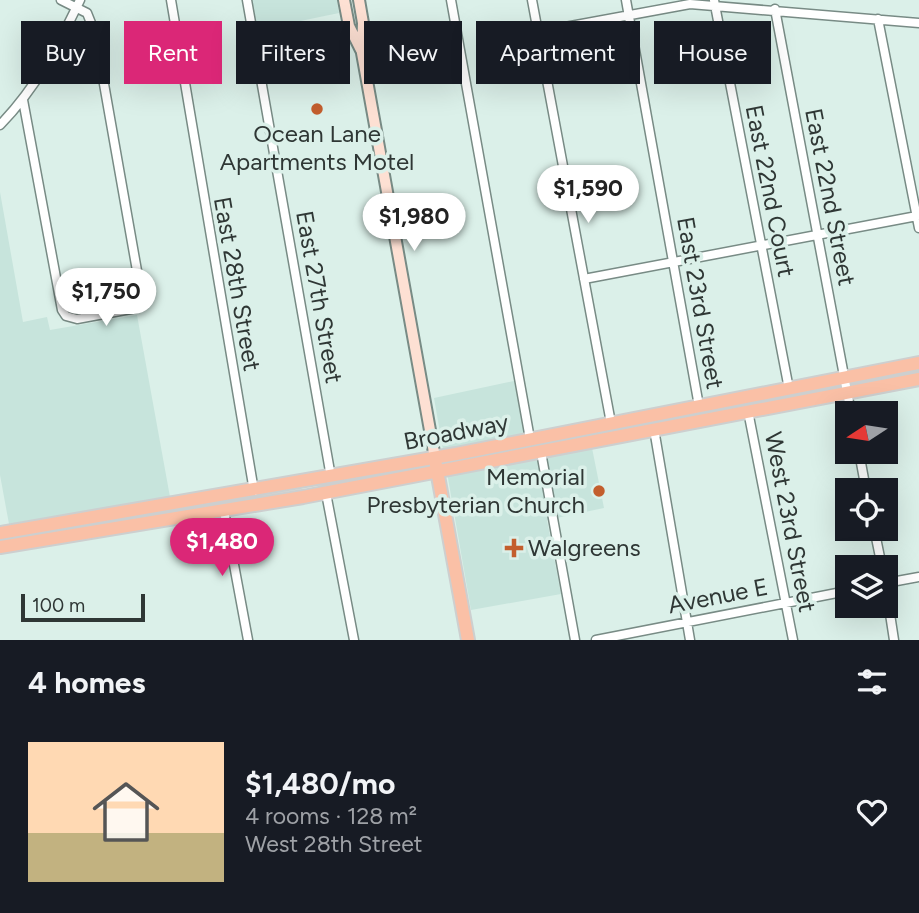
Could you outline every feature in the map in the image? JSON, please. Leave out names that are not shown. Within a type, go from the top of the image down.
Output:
[{"type":"main road","points":[[344,0],[349,26],[362,53]]},
{"type":"main road","points":[[359,0],[363,23],[362,53],[468,640]]},
{"type":"main road","name":"Broadway","points":[[0,547],[326,493],[530,439],[919,363]]},
{"type":"main road","name":"Broadway","points":[[0,533],[331,477],[541,452],[919,379]]},
{"type":"main road","points":[[178,519],[188,511],[245,501],[254,491]]},
{"type":"street","points":[[23,100],[62,310],[66,316],[77,319],[136,308],[141,305],[142,299],[94,33],[87,13],[78,4],[61,0]]},
{"type":"street","name":"East 28th Street","points":[[171,0],[254,491]]},
{"type":"street","name":"East 27th Street","points":[[247,0],[331,477]]},
{"type":"street","points":[[451,0],[530,439]]},
{"type":"street","points":[[532,0],[536,21]]},
{"type":"street","name":"East 23rd Street","points":[[626,0],[699,406]]},
{"type":"street","points":[[594,21],[673,6],[715,3],[919,23]]},
{"type":"street","name":"East 22nd Court","points":[[715,3],[789,388]]},
{"type":"street","points":[[0,125],[23,100],[51,60],[78,4]]},
{"type":"street","name":"East 22nd Street","points":[[775,9],[849,401]]},
{"type":"street","points":[[878,19],[919,228]]},
{"type":"street","points":[[548,84],[611,424]]},
{"type":"street","points":[[584,279],[917,216]]},
{"type":"street","name":"West 23rd Street","points":[[748,411],[793,640]]},
{"type":"street","points":[[654,429],[690,640]]},
{"type":"street","points":[[541,452],[575,640]]},
{"type":"street","points":[[326,493],[354,640]]},
{"type":"street","points":[[224,511],[248,640]]},
{"type":"street","points":[[898,582],[919,577]]},
{"type":"street","name":"Avenue E","points":[[596,640],[835,593]]},
{"type":"street","points":[[891,618],[894,640]]},
{"type":"shaded area","points":[[252,0],[337,0],[339,13],[300,21],[256,21]]},
{"type":"shaded area","points":[[0,192],[23,322],[47,317],[50,330],[137,315],[170,497],[9,524],[0,475]]},
{"type":"shaded area","points":[[514,381],[530,460],[592,448],[604,508],[547,520],[561,594],[471,610],[434,398]]},
{"type":"place","name":"Ocean Lane Apartments Motel","points":[[317,109]]},
{"type":"place","name":"Memorial Presbyterian Church","points":[[599,491]]},
{"type":"place","name":"Walgreens","points":[[514,548]]}]
